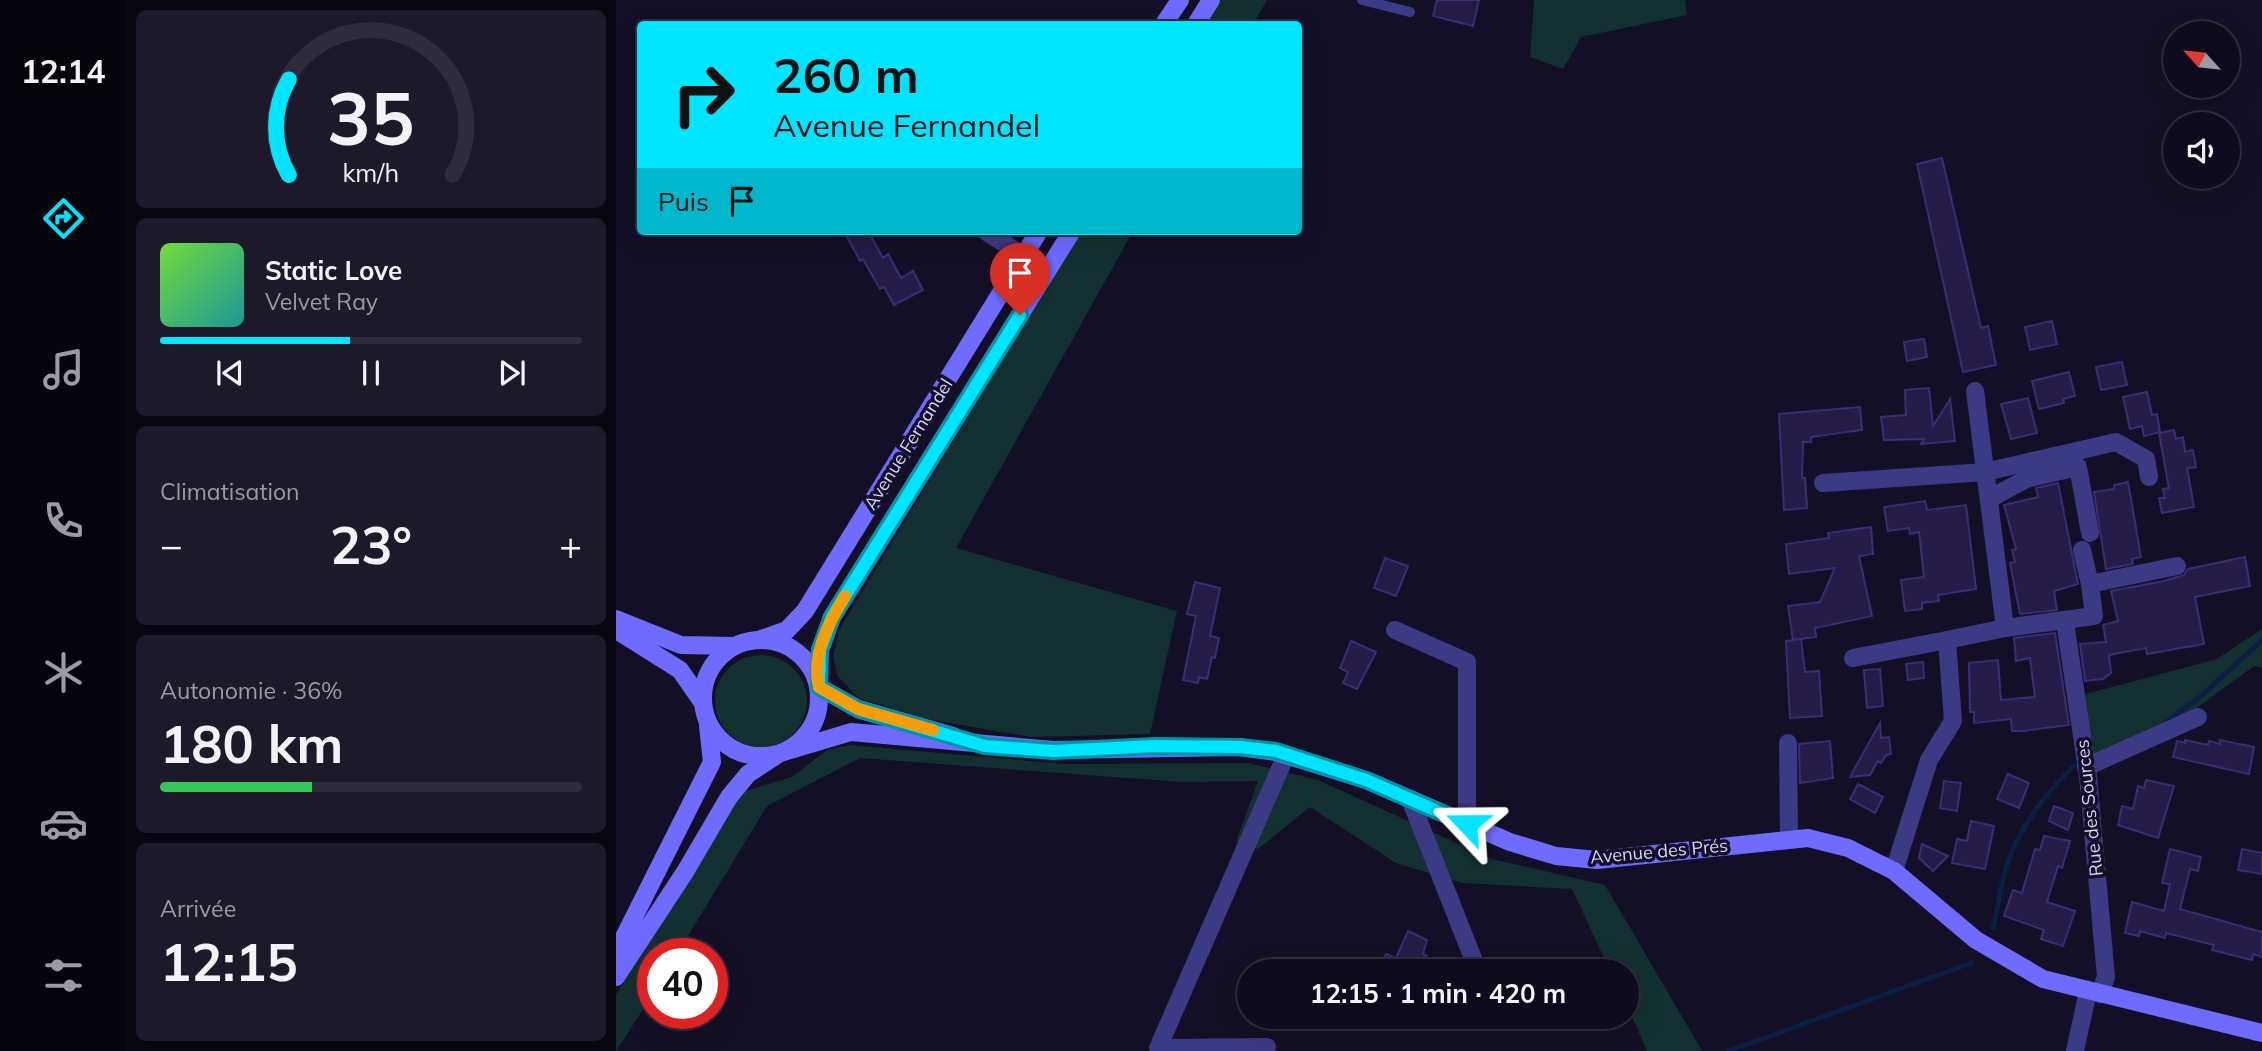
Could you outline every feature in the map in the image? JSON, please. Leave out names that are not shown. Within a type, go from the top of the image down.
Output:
[{"type":"main road","points":[[1166,21],[1180,0]]},
{"type":"main road","points":[[1198,21],[1211,0]]},
{"type":"main road","name":"Avenue Fernandel","points":[[761,639],[787,630],[805,611],[1037,235]]},
{"type":"main road","name":"Avenue Fernandel","points":[[818,684],[820,650],[832,617],[1070,235]]},
{"type":"main road","points":[[616,619],[681,645],[734,646],[761,639],[779,642],[796,651],[809,664],[818,684],[819,707],[813,726],[801,742],[748,774],[729,797],[685,872],[616,977]]},
{"type":"main road","points":[[620,634],[680,670],[703,703]]},
{"type":"main road","points":[[616,953],[712,762],[703,703],[704,686],[710,670],[734,646]]},
{"type":"main road","name":"Avenue des Prés","points":[[818,684],[858,709],[985,746]]},
{"type":"main road","points":[[708,723],[717,737],[737,751],[761,757],[781,753]]},
{"type":"main road","name":"Avenue des Prés","points":[[781,753],[851,732],[1053,751],[1156,746],[1240,747],[1286,755],[1366,780],[1510,842],[1556,856],[1597,860],[1808,838],[1848,848],[1894,871],[1976,940],[2043,979],[2262,1033]]},
{"type":"street","points":[[991,235],[1024,256]]},
{"type":"street","points":[[1975,391],[2005,628]]},
{"type":"street","points":[[1823,484],[1985,472],[2116,442],[2146,459],[2149,477]]},
{"type":"street","points":[[1989,499],[2026,479],[2078,467],[2090,533]]},
{"type":"street","points":[[1853,657],[2005,628],[2094,616],[2090,584],[2081,550]]},
{"type":"street","points":[[2090,584],[2177,566]]},
{"type":"street","name":"Rue des Sources","points":[[2065,622],[2087,767],[2106,977],[2094,992],[2075,1051]]},
{"type":"street","points":[[1395,630],[1467,662],[1467,824]]},
{"type":"street","points":[[1894,871],[1929,761],[1953,721],[1947,640]]},
{"type":"street","points":[[2087,767],[2198,717]]},
{"type":"street","points":[[1788,743],[1789,839]]},
{"type":"street","points":[[1267,1047],[1158,1050],[1286,755]]},
{"type":"street","points":[[1410,799],[1473,959]]},
{"type":"lane","points":[[1362,0],[1410,12]]},
{"type":"green space","points":[[1221,0],[1267,0],[1255,21],[1208,21]]},
{"type":"green space","points":[[1534,0],[1685,0],[1687,15],[1581,37],[1563,69],[1530,57]]},
{"type":"green space","points":[[1079,235],[1131,235],[956,548],[1177,611],[1150,734],[1031,737],[926,719],[859,698],[838,677],[833,657],[839,630]]},
{"type":"green space","points":[[2262,629],[2262,668],[2254,666],[2179,721],[2091,761],[2082,695],[2217,659]]},
{"type":"green space","points":[[761,655],[779,658],[794,668],[804,683],[807,701],[804,719],[794,734],[779,744],[761,747],[743,744],[728,734],[718,719],[715,701],[718,683],[728,668],[743,658]]},
{"type":"green space","points":[[850,745],[1064,764],[1248,763],[1318,780],[1492,859],[1605,885],[1702,1051],[1647,1051],[1637,1029],[1639,959],[1604,959],[1572,889],[1462,883],[1396,863],[1310,807],[1258,849],[1236,842],[1258,781],[1182,782],[860,758],[767,806],[687,938],[651,938],[729,810],[745,791],[792,777],[827,750]]},
{"type":"green space","points":[[637,961],[637,1019],[616,1051],[616,995]]},
{"type":"building","points":[[1437,0],[1479,0],[1473,26],[1433,16]]},
{"type":"building","points":[[1942,158],[1981,328],[1988,326],[1996,365],[1963,372],[1917,164]]},
{"type":"building","points":[[846,235],[870,235],[883,258],[888,254],[901,278],[913,271],[923,290],[894,305],[884,287],[880,289],[863,259],[860,261]]},
{"type":"building","points":[[2052,321],[2057,344],[2030,350],[2025,327]]},
{"type":"building","points":[[1924,339],[1927,357],[1907,361],[1904,342]]},
{"type":"building","points":[[2122,362],[2127,385],[2101,390],[2096,367]]},
{"type":"building","points":[[2069,372],[2075,396],[2063,399],[2064,403],[2039,409],[2032,381]]},
{"type":"building","points":[[1929,388],[1933,426],[1950,399],[1955,441],[1921,444],[1924,439],[1884,440],[1881,417],[1906,415],[1905,390]]},
{"type":"building","points":[[2147,392],[2152,415],[2157,414],[2160,432],[2144,436],[2142,426],[2130,429],[2123,397]]},
{"type":"building","points":[[2028,398],[2037,433],[2011,439],[2001,404]]},
{"type":"building","points":[[1860,407],[1862,430],[1811,437],[1811,442],[1803,442],[1802,478],[1805,478],[1807,508],[1784,510],[1779,414]]},
{"type":"building","points":[[2174,430],[2176,439],[2183,437],[2185,452],[2193,450],[2196,467],[2187,468],[2194,507],[2162,513],[2159,498],[2165,498],[2163,489],[2169,488],[2159,433]]},
{"type":"building","points":[[2128,482],[2141,557],[2132,559],[2133,564],[2106,569],[2094,492],[2114,489],[2114,485]]},
{"type":"building","points":[[2058,483],[2078,584],[2054,591],[2057,610],[2020,614],[2010,563],[2015,562],[2012,550],[2016,549],[2004,505],[2038,497],[2036,488]]},
{"type":"building","points":[[1925,501],[1927,510],[1966,505],[1976,589],[1938,595],[1939,601],[1922,603],[1922,609],[1905,611],[1901,580],[1924,577],[1919,532],[1910,534],[1909,528],[1888,531],[1884,507]]},
{"type":"building","points":[[1871,527],[1873,554],[1859,556],[1872,616],[1815,628],[1816,637],[1793,640],[1788,606],[1820,602],[1835,568],[1789,574],[1786,544],[1829,538],[1828,533]]},
{"type":"building","points":[[2245,557],[2250,586],[2195,597],[2204,644],[2147,654],[2146,648],[2109,655],[2111,673],[2103,679],[2085,681],[2080,644],[2106,642],[2103,625],[2118,621],[2111,591],[2164,581],[2184,575],[2188,569]]},
{"type":"building","points":[[1385,558],[1408,566],[1396,596],[1374,588]]},
{"type":"building","points":[[1195,582],[1220,588],[1210,636],[1219,638],[1215,658],[1212,657],[1207,679],[1199,677],[1198,683],[1183,680],[1196,616],[1187,614]]},
{"type":"building","points":[[2055,633],[2069,725],[2012,731],[2011,719],[1974,723],[1974,712],[1970,712],[1969,663],[1998,660],[2001,700],[2035,697],[2030,658],[2016,661],[2014,638]]},
{"type":"building","points":[[1801,639],[1805,672],[1819,671],[1822,716],[1790,718],[1786,641]]},
{"type":"building","points":[[1351,641],[1376,652],[1357,689],[1343,683],[1348,672],[1340,668]]},
{"type":"building","points":[[1923,662],[1924,678],[1908,680],[1906,664]]},
{"type":"building","points":[[1880,669],[1883,706],[1867,708],[1864,670]]},
{"type":"building","points":[[1880,723],[1881,738],[1889,737],[1891,754],[1886,755],[1881,763],[1878,761],[1870,775],[1850,777]]},
{"type":"building","points":[[2185,740],[2208,745],[2209,741],[2220,744],[2220,740],[2254,747],[2249,774],[2173,757],[2177,741],[2185,743]]},
{"type":"building","points":[[1830,741],[1833,778],[1800,783],[1799,744]]},
{"type":"building","points":[[2008,774],[2029,783],[2019,808],[1997,799]]},
{"type":"building","points":[[2146,780],[2174,786],[2158,838],[2118,825],[2122,806],[2133,809],[2138,786],[2144,788]]},
{"type":"building","points":[[1944,781],[1961,783],[1957,811],[1940,808]]},
{"type":"building","points":[[1858,784],[1883,797],[1875,813],[1850,799]]},
{"type":"building","points":[[2054,806],[2073,813],[2068,830],[2049,821]]},
{"type":"building","points":[[1971,821],[1994,826],[1985,869],[1952,863],[1957,839],[1967,841]]},
{"type":"building","points":[[2044,836],[2070,841],[2062,868],[2058,866],[2047,902],[2075,911],[2063,946],[2041,939],[2044,930],[2004,916],[2013,890],[2022,893],[2035,849],[2040,850]]},
{"type":"building","points":[[1922,844],[1948,856],[1933,871],[1919,858]]},
{"type":"building","points":[[2170,849],[2201,857],[2198,871],[2190,869],[2180,909],[2262,932],[2262,957],[2253,954],[2252,960],[2212,950],[2214,945],[2166,933],[2165,938],[2140,931],[2139,936],[2125,933],[2132,902],[2164,911],[2170,884],[2162,883]]},
{"type":"building","points":[[2242,849],[2262,853],[2262,874],[2238,870]]},
{"type":"building","points":[[1408,931],[1427,940],[1423,954],[1427,956],[1426,959],[1384,959],[1386,954],[1396,958]]},
{"type":"waterway","points":[[2166,722],[2200,697],[2262,640]]},
{"type":"waterway","points":[[1993,928],[2012,850],[2045,798],[2075,765]]},
{"type":"waterway","points":[[1729,1051],[1971,963]]},
{"type":"slow traffic","points":[[845,596],[832,617],[820,650],[817,681],[819,687],[858,709],[933,730]]},
{"type":"route","points":[[1020,315],[832,617],[820,650],[817,681],[819,687],[858,709],[985,746],[1053,751],[1156,746],[1240,747],[1276,751],[1366,780],[1467,824]]}]
